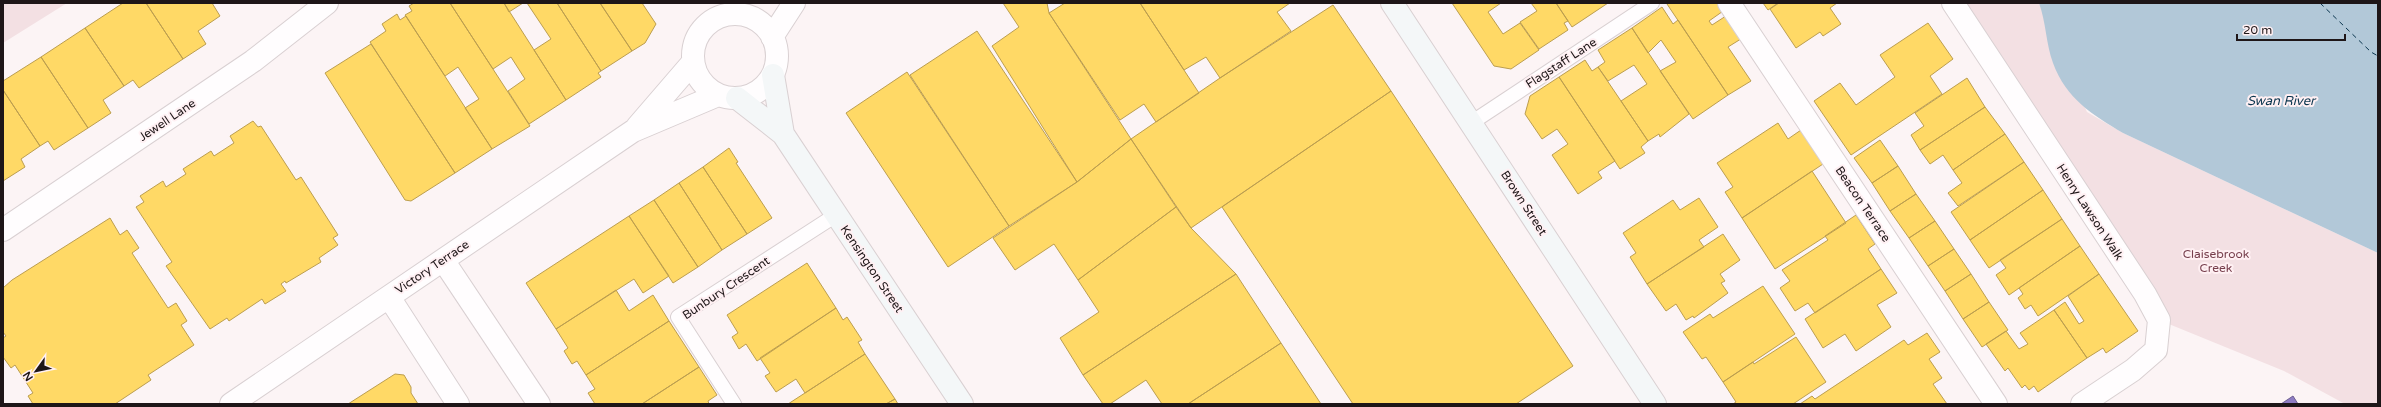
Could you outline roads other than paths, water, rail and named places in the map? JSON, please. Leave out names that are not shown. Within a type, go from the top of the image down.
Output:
[{"type":"street","name":"Jewell Lane","points":[[3,230],[258,57],[327,3]]},
{"type":"street","points":[[738,13],[752,17],[764,26],[772,37],[777,50],[777,63],[773,75],[758,92],[727,96],[706,87],[697,75],[693,62],[692,50],[696,39],[703,28],[722,15],[738,13],[761,3]]},
{"type":"street","points":[[772,37],[794,3]]},
{"type":"street","name":"Brown Street","points":[[1392,3],[1655,404]]},
{"type":"street","name":"Beacon Terrace","points":[[1729,3],[1996,404]]},
{"type":"street","name":"Henry Lawson Walk","points":[[1953,3],[2145,294],[2159,320],[2156,350],[2133,370],[2082,404]]},
{"type":"street","name":"Victory Terrace","points":[[633,131],[693,62]]},
{"type":"street","name":"Kensington Street","points":[[773,75],[783,134]]},
{"type":"street","name":"Victory Terrace","points":[[231,404],[633,131],[727,96]]},
{"type":"street","name":"Kensington Street","points":[[727,96],[783,134],[962,404]]},
{"type":"street","points":[[443,260],[539,404]]},
{"type":"street","points":[[389,297],[458,404]]},
{"type":"lane","name":"Flagstaff Lane","points":[[1471,123],[1652,3]]},
{"type":"lane","name":"Bunbury Crescent","points":[[734,404],[678,317],[836,215]]},
{"type":"water","name":"Swan River","points":[[2039,3],[2378,3],[2378,253],[2123,133],[2101,120],[2073,96],[2065,87],[2059,76],[2051,56]]},
{"type":"park label","name":"Claisebrook Creek","points":[[2216,261]]}]
